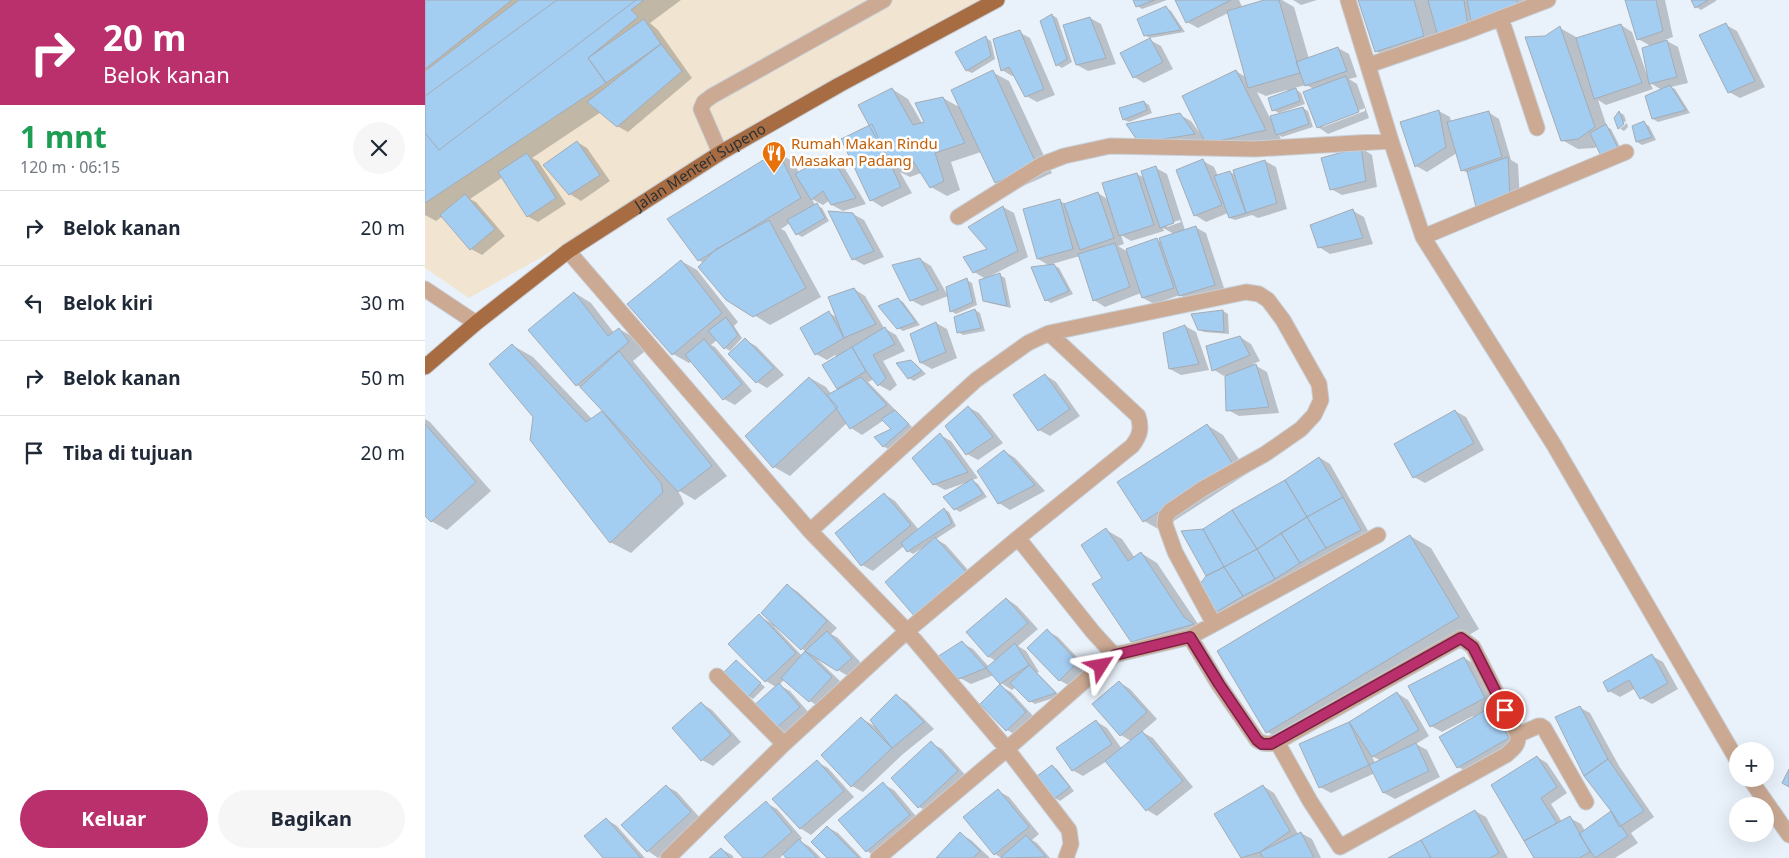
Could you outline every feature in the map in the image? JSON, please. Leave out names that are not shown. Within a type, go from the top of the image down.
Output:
[{"type":"main road","name":"Jalan Menteri Supeno","points":[[425,367],[568,251],[720,153],[839,85],[997,0]]},
{"type":"street","points":[[720,153],[701,109],[704,102],[884,0]]},
{"type":"street","points":[[1348,0],[1423,237],[1553,445],[1729,746]]},
{"type":"street","points":[[1369,65],[1548,0]]},
{"type":"street","points":[[1501,18],[1537,128]]},
{"type":"street","points":[[958,216],[1041,165],[1065,156],[1109,146],[1255,148],[1391,140]]},
{"type":"street","points":[[1423,237],[1626,152]]},
{"type":"street","points":[[568,251],[811,531],[907,631],[1007,749],[1069,830],[1071,844],[1066,858]]},
{"type":"street","points":[[425,289],[477,323]]},
{"type":"street","points":[[811,531],[976,380],[1028,343],[1049,333],[1246,292],[1259,294],[1268,300],[1283,320],[1319,384],[1321,400],[1314,415],[1301,429],[1265,454],[1205,488],[1170,511],[1166,516],[1165,524],[1175,552],[1214,624]]},
{"type":"street","points":[[668,858],[784,744],[907,631],[1132,446],[1140,432],[1141,424],[1138,416],[1049,333]]},
{"type":"street","points":[[878,858],[1115,655],[1190,637],[1378,535]]},
{"type":"street","points":[[1018,538],[1093,632],[1115,655]]},
{"type":"street","points":[[1190,637],[1219,684],[1257,740],[1262,744],[1277,742],[1461,638],[1473,647],[1518,735],[1519,741],[1505,755],[1344,853],[1309,801],[1277,742]]},
{"type":"street","points":[[717,676],[784,744]]},
{"type":"street","points":[[1518,735],[1538,726],[1544,728],[1586,802]]},
{"type":"street","points":[[1756,787],[1789,835]]},
{"type":"shaded area","points":[[425,0],[1000,0],[469,298],[425,268]]},
{"type":"building","points":[[425,0],[512,0],[425,69]]},
{"type":"building","points":[[519,0],[644,0],[631,10],[638,17],[588,58],[606,83],[425,203],[425,71]]},
{"type":"building","points":[[557,0],[636,0],[439,150],[425,133],[425,96]]},
{"type":"building","points":[[1133,0],[1155,0],[1136,7]]},
{"type":"building","points":[[1175,0],[1231,0],[1186,23]]},
{"type":"building","points":[[1264,0],[1279,0],[1300,73],[1248,88],[1227,11]]},
{"type":"building","points":[[1358,0],[1414,0],[1424,36],[1375,52]]},
{"type":"building","points":[[1428,0],[1464,0],[1468,26],[1438,37]]},
{"type":"building","points":[[1467,0],[1517,0],[1518,5],[1471,21]]},
{"type":"building","points":[[1625,0],[1656,0],[1663,31],[1637,40]]},
{"type":"building","points":[[1691,0],[1708,0],[1695,8]]},
{"type":"building","points":[[1166,6],[1181,30],[1144,36],[1137,19]]},
{"type":"building","points":[[1052,14],[1067,59],[1056,66],[1040,21]]},
{"type":"building","points":[[1090,17],[1106,58],[1076,65],[1063,25]]},
{"type":"building","points":[[644,19],[661,44],[606,83],[588,58]]},
{"type":"building","points":[[1726,23],[1755,81],[1728,93],[1699,35]]},
{"type":"building","points":[[1621,24],[1642,83],[1594,99],[1576,38]]},
{"type":"building","points":[[1560,26],[1595,127],[1578,139],[1561,141],[1525,37],[1545,36]]},
{"type":"building","points":[[1020,30],[1044,89],[1025,97],[1009,67],[1001,71],[993,39]]},
{"type":"building","points":[[986,36],[991,56],[966,71],[955,52]]},
{"type":"building","points":[[1150,38],[1163,62],[1133,78],[1120,53]]},
{"type":"building","points":[[1667,40],[1677,77],[1649,84],[1642,48]]},
{"type":"building","points":[[661,44],[682,71],[617,127],[587,102]]},
{"type":"building","points":[[1338,47],[1347,71],[1305,86],[1296,62]]},
{"type":"building","points":[[993,70],[1036,163],[995,183],[951,90]]},
{"type":"building","points":[[1236,70],[1266,130],[1206,144],[1182,96]]},
{"type":"building","points":[[1346,76],[1359,112],[1317,128],[1303,92]]},
{"type":"building","points":[[1670,85],[1686,110],[1652,119],[1645,96]]},
{"type":"building","points":[[892,88],[913,125],[924,122],[915,103],[943,97],[965,143],[935,153],[944,181],[930,188],[913,161],[893,169],[858,105]]},
{"type":"building","points":[[1296,88],[1300,101],[1272,111],[1268,98]]},
{"type":"building","points":[[1144,101],[1147,110],[1123,120],[1119,108]]},
{"type":"building","points":[[1303,107],[1309,124],[1276,135],[1270,116]]},
{"type":"building","points":[[1439,110],[1446,147],[1415,167],[1400,122]]},
{"type":"building","points":[[1489,111],[1502,157],[1461,171],[1447,122]]},
{"type":"building","points":[[1619,111],[1624,124],[1618,129],[1614,118]]},
{"type":"building","points":[[1180,113],[1195,134],[1139,143],[1126,124]]},
{"type":"building","points":[[1644,121],[1652,137],[1636,142],[1632,126]]},
{"type":"building","points":[[872,124],[901,187],[870,201],[841,139]]},
{"type":"building","points":[[1606,124],[1619,150],[1602,158],[1590,133]]},
{"type":"building","points":[[577,141],[600,175],[569,195],[543,165]]},
{"type":"building","points":[[1361,147],[1366,181],[1330,190],[1321,158]]},
{"type":"building","points":[[778,151],[801,198],[698,261],[667,219]]},
{"type":"building","points":[[527,153],[556,198],[527,217],[498,172]]},
{"type":"building","points":[[830,154],[856,198],[831,205],[823,191],[811,200],[795,174]]},
{"type":"building","points":[[1508,157],[1510,196],[1476,207],[1467,171]]},
{"type":"building","points":[[1203,159],[1222,205],[1194,216],[1176,170]]},
{"type":"building","points":[[1265,160],[1277,203],[1246,213],[1233,170]]},
{"type":"building","points":[[1156,166],[1174,223],[1160,228],[1141,171]]},
{"type":"building","points":[[1230,171],[1246,213],[1229,218],[1214,176]]},
{"type":"building","points":[[1137,173],[1154,225],[1119,236],[1102,183]]},
{"type":"building","points":[[1098,192],[1114,238],[1080,250],[1064,204]]},
{"type":"building","points":[[465,194],[495,229],[470,250],[440,215]]},
{"type":"building","points":[[1060,199],[1073,249],[1037,259],[1023,209]]},
{"type":"building","points":[[817,203],[825,218],[796,235],[787,220]]},
{"type":"building","points":[[1003,206],[1018,251],[973,273],[963,257],[987,249],[968,227]]},
{"type":"building","points":[[1353,209],[1363,238],[1318,248],[1310,225]]},
{"type":"building","points":[[828,211],[853,213],[874,251],[852,260]]},
{"type":"building","points":[[769,220],[806,288],[753,317],[726,300],[698,267],[716,249]]},
{"type":"building","points":[[1196,226],[1215,285],[1179,296],[1159,238]]},
{"type":"building","points":[[1157,238],[1174,288],[1142,298],[1126,249]]},
{"type":"building","points":[[1115,243],[1130,287],[1093,301],[1078,254]]},
{"type":"building","points":[[920,258],[938,290],[910,301],[892,265]]},
{"type":"building","points":[[681,260],[722,313],[672,355],[627,304]]},
{"type":"building","points":[[1054,264],[1069,291],[1045,301],[1031,267]]},
{"type":"building","points":[[1000,273],[1007,306],[983,301],[979,280]]},
{"type":"building","points":[[967,278],[973,302],[950,312],[946,287]]},
{"type":"building","points":[[854,288],[876,324],[844,338],[828,297]]},
{"type":"building","points":[[574,292],[608,336],[619,328],[629,342],[576,386],[528,330]]},
{"type":"building","points":[[898,298],[916,322],[897,329],[878,306]]},
{"type":"building","points":[[975,309],[981,328],[957,333],[954,317]]},
{"type":"building","points":[[1223,310],[1224,332],[1198,330],[1191,314]]},
{"type":"building","points":[[829,311],[844,338],[815,355],[800,328]]},
{"type":"building","points":[[726,317],[738,335],[724,349],[708,331]]},
{"type":"building","points":[[936,322],[946,352],[920,363],[910,334]]},
{"type":"building","points":[[1185,325],[1199,364],[1169,369],[1163,333]]},
{"type":"building","points":[[885,327],[895,344],[873,355],[886,378],[878,386],[866,371],[852,347]]},
{"type":"building","points":[[1240,336],[1250,355],[1212,371],[1206,346]]},
{"type":"building","points":[[745,338],[774,368],[756,383],[728,354]]},
{"type":"building","points":[[704,339],[742,384],[723,400],[685,355]]},
{"type":"building","points":[[512,344],[586,422],[602,411],[661,483],[663,492],[610,543],[530,440],[533,417],[489,364]]},
{"type":"building","points":[[852,347],[866,371],[837,389],[822,365]]},
{"type":"building","points":[[619,351],[712,466],[678,492],[580,387]]},
{"type":"building","points":[[911,360],[922,371],[908,379],[896,363]]},
{"type":"building","points":[[1256,364],[1269,407],[1226,411],[1225,376]]},
{"type":"building","points":[[1045,374],[1070,409],[1038,431],[1013,395]]},
{"type":"building","points":[[809,377],[838,407],[773,468],[745,436]]},
{"type":"building","points":[[861,377],[887,405],[850,429],[827,395]]},
{"type":"building","points":[[968,406],[993,437],[966,455],[945,426]]},
{"type":"building","points":[[895,410],[909,424],[883,447],[874,437],[891,429],[881,419]]},
{"type":"building","points":[[1455,410],[1474,443],[1413,478],[1394,444]]},
{"type":"building","points":[[425,424],[476,482],[431,522],[425,516]]},
{"type":"building","points":[[1207,424],[1233,464],[1143,522],[1117,482]]},
{"type":"building","points":[[940,433],[968,472],[933,485],[912,458]]},
{"type":"building","points":[[1004,450],[1035,485],[998,504],[977,471]]},
{"type":"building","points":[[1319,457],[1343,497],[1307,517],[1285,480]]},
{"type":"building","points":[[972,479],[983,494],[954,510],[943,497]]},
{"type":"building","points":[[1285,480],[1307,517],[1257,549],[1232,510]]},
{"type":"building","points":[[884,493],[911,525],[861,566],[835,533]]},
{"type":"building","points":[[1343,497],[1361,530],[1326,548],[1307,517]]},
{"type":"building","points":[[944,508],[952,523],[907,552],[901,543]]},
{"type":"building","points":[[1232,510],[1257,549],[1224,567],[1203,529]]},
{"type":"building","points":[[1307,517],[1326,548],[1300,563],[1281,533]]},
{"type":"building","points":[[1106,528],[1128,561],[1141,552],[1184,617],[1194,624],[1131,642],[1092,584],[1102,578],[1081,545]]},
{"type":"building","points":[[1203,529],[1224,567],[1206,576],[1181,531]]},
{"type":"building","points":[[1281,533],[1300,563],[1275,579],[1257,549]]},
{"type":"building","points":[[1410,535],[1459,617],[1266,733],[1217,651]]},
{"type":"building","points":[[935,537],[966,572],[916,618],[885,582]]},
{"type":"building","points":[[1257,549],[1275,579],[1243,596],[1224,567]]},
{"type":"building","points":[[1224,567],[1243,596],[1213,614],[1197,588],[1206,576]]},
{"type":"building","points":[[787,584],[827,621],[801,650],[761,613]]},
{"type":"building","points":[[1006,598],[1028,623],[988,657],[966,632]]},
{"type":"building","points":[[759,614],[796,653],[765,682],[728,644]]},
{"type":"building","points":[[1047,629],[1078,662],[1059,681],[1027,648]]},
{"type":"building","points":[[827,631],[852,658],[837,671],[805,651]]},
{"type":"building","points":[[962,641],[986,668],[959,679],[937,657]]},
{"type":"building","points":[[1015,643],[1029,665],[1000,684],[986,668]]},
{"type":"building","points":[[805,651],[832,677],[809,702],[781,678]]},
{"type":"building","points":[[1652,654],[1668,683],[1640,699],[1629,680],[1608,692],[1603,682]]},
{"type":"building","points":[[1464,657],[1485,698],[1430,727],[1408,686]]},
{"type":"building","points":[[736,660],[761,683],[748,697],[722,674]]},
{"type":"building","points":[[1029,665],[1056,693],[1029,702],[1010,683]]},
{"type":"building","points":[[1119,681],[1147,712],[1120,736],[1092,704]]},
{"type":"building","points":[[779,683],[800,707],[773,731],[751,708]]},
{"type":"building","points":[[1000,684],[1026,712],[1006,731],[980,704]]},
{"type":"building","points":[[1397,692],[1419,730],[1372,757],[1349,722]]},
{"type":"building","points":[[896,694],[924,722],[892,748],[870,720]]},
{"type":"building","points":[[701,702],[731,735],[701,761],[672,728]]},
{"type":"building","points":[[1580,706],[1608,759],[1584,776],[1555,717]]},
{"type":"building","points":[[1491,707],[1509,738],[1457,768],[1439,737]]},
{"type":"building","points":[[861,717],[892,748],[851,787],[821,755]]},
{"type":"building","points":[[1096,720],[1112,744],[1072,771],[1056,748]]},
{"type":"building","points":[[1349,722],[1369,765],[1319,788],[1299,744]]},
{"type":"building","points":[[1142,731],[1183,781],[1146,811],[1105,761]]},
{"type":"building","points":[[931,741],[958,771],[918,808],[891,778]]},
{"type":"building","points":[[1416,743],[1429,771],[1383,793],[1369,765]]},
{"type":"building","points":[[1537,756],[1557,787],[1541,798],[1557,823],[1524,841],[1491,785]]},
{"type":"building","points":[[1608,759],[1644,811],[1619,827],[1611,811],[1584,776]]},
{"type":"building","points":[[817,760],[844,791],[800,829],[772,799]]},
{"type":"building","points":[[1052,765],[1070,787],[1054,799],[1037,776]]},
{"type":"building","points":[[1789,769],[1789,787],[1782,783]]},
{"type":"building","points":[[883,782],[910,815],[866,852],[838,820]]},
{"type":"building","points":[[666,785],[691,812],[647,852],[621,825]]},
{"type":"building","points":[[1263,785],[1290,831],[1260,852],[1241,858],[1214,814]]},
{"type":"building","points":[[998,789],[1029,827],[994,855],[963,817]]},
{"type":"building","points":[[766,801],[792,832],[762,858],[743,858],[724,837]]},
{"type":"building","points":[[1475,810],[1499,853],[1490,858],[1431,858],[1421,840]]},
{"type":"building","points":[[1611,811],[1628,836],[1595,858],[1579,834]]},
{"type":"building","points":[[1570,816],[1590,852],[1579,858],[1534,858],[1524,841]]},
{"type":"building","points":[[606,818],[641,858],[603,858],[584,836]]},
{"type":"building","points":[[827,826],[858,858],[827,858],[811,842]]},
{"type":"building","points":[[960,832],[980,851],[973,858],[936,858]]},
{"type":"building","points":[[1301,832],[1314,858],[1263,858],[1260,852]]},
{"type":"building","points":[[1026,835],[1046,857],[1001,857]]},
{"type":"building","points":[[799,839],[817,858],[786,858],[783,854]]},
{"type":"building","points":[[1421,840],[1431,858],[1388,858]]},
{"type":"building","points":[[721,848],[730,858],[709,858]]},
{"type":"place","name":"Rumah Makan Rindu Masakan Padang","points":[[774,174]]},
{"type":"route","points":[[1101,666],[1115,655],[1190,637],[1203,660],[1257,740],[1262,744],[1271,744],[1461,638],[1473,647],[1505,710]]}]
